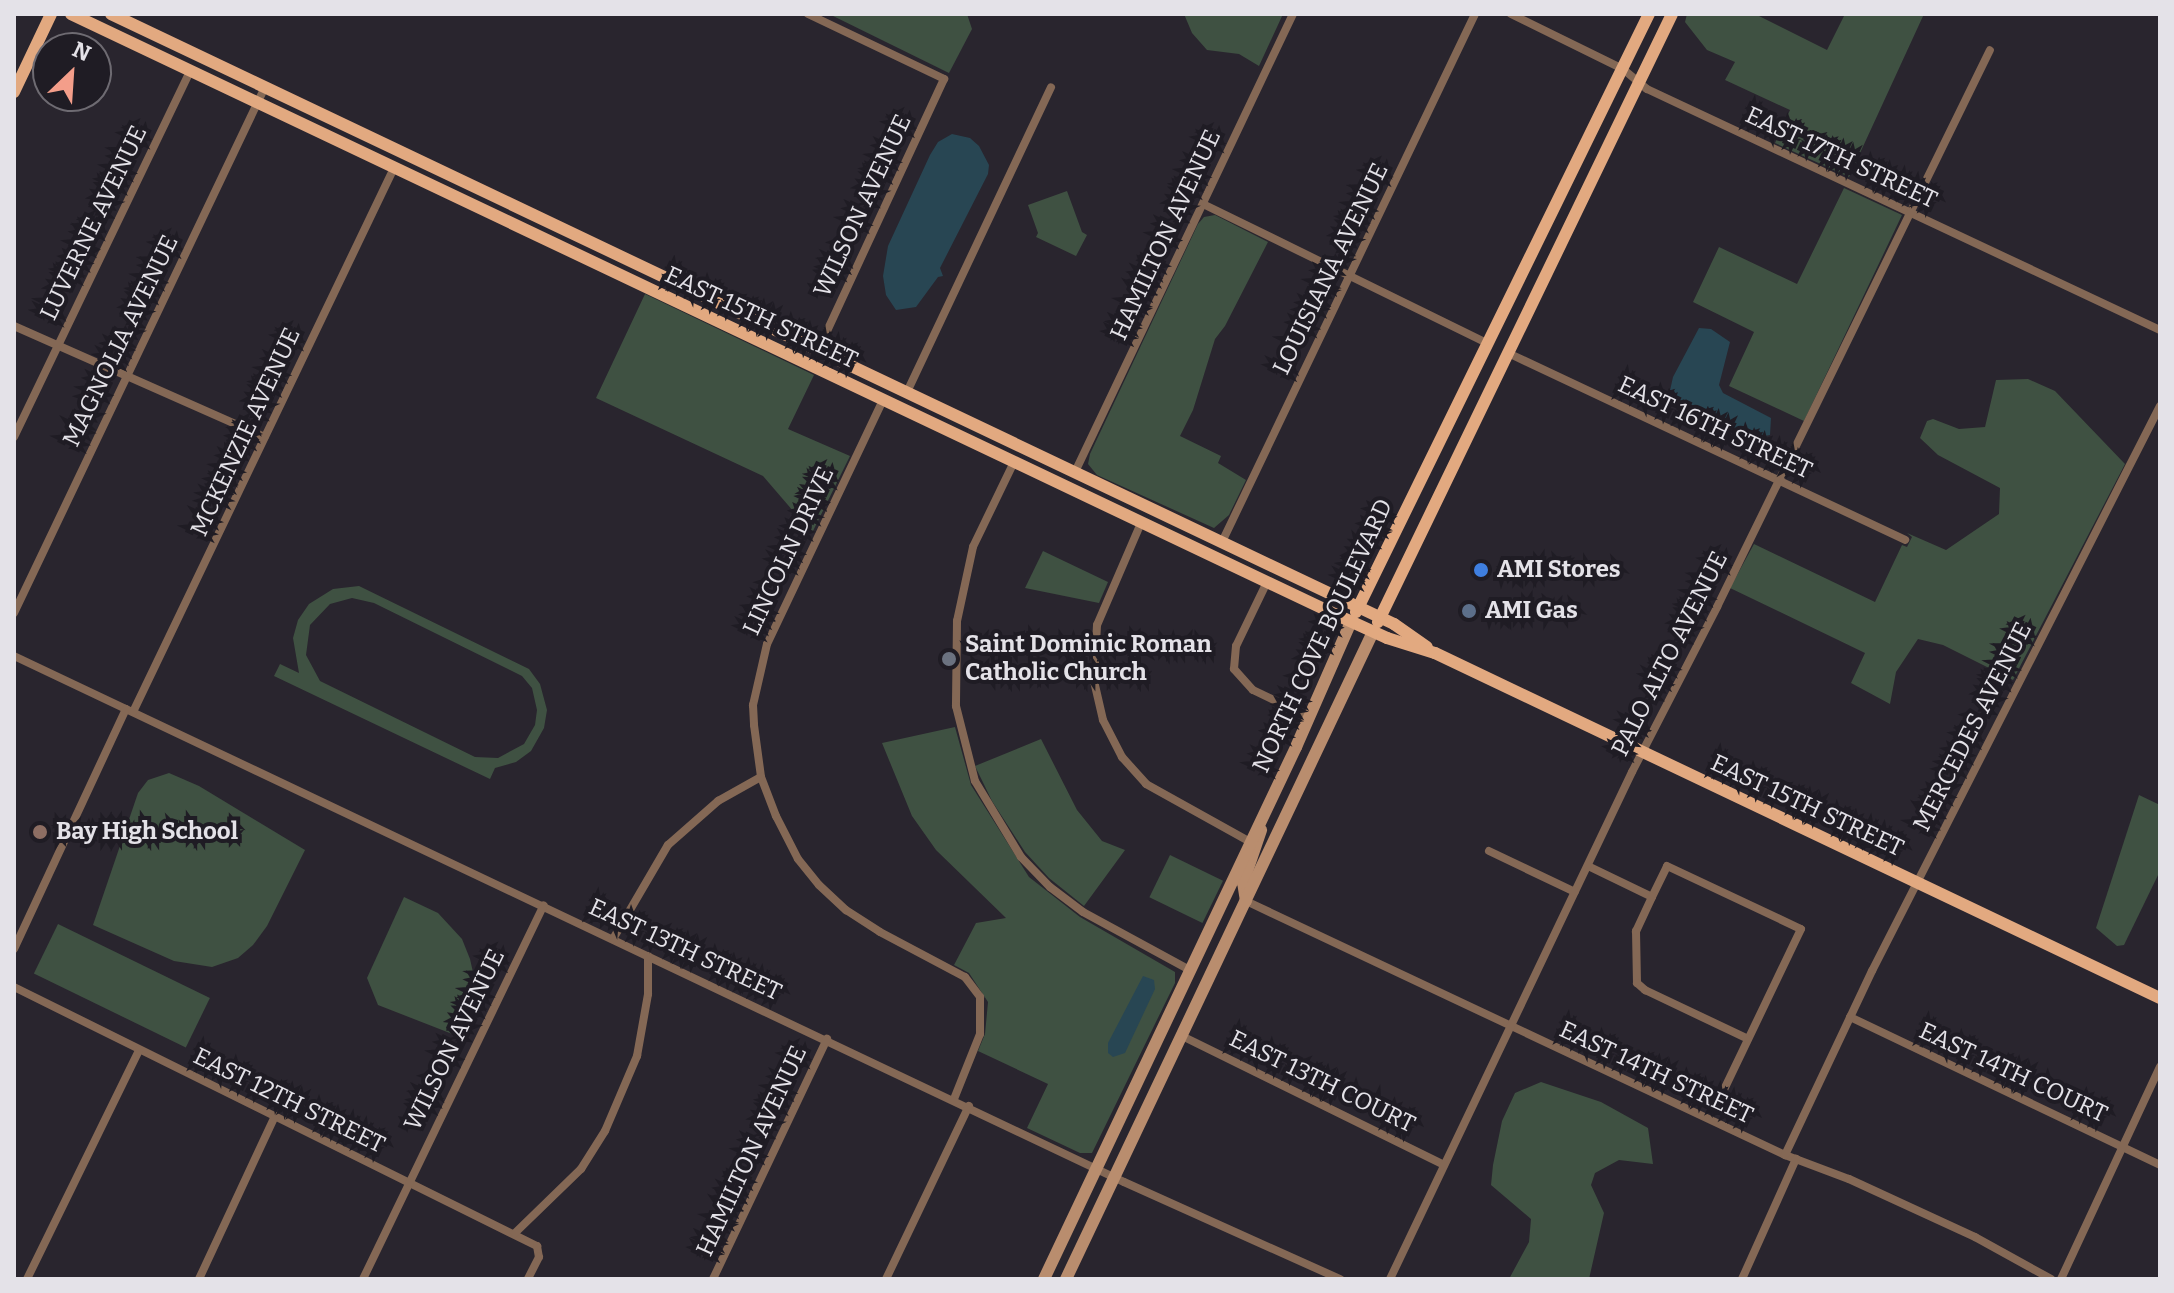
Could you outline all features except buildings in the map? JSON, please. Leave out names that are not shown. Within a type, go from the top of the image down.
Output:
[{"type":"main road","points":[[14,92],[51,14]]},
{"type":"main road","name":"EAST 15TH STREET","points":[[71,14],[1214,558],[1373,632],[1435,653],[2160,998]]},
{"type":"main road","name":"EAST 15TH STREET","points":[[111,14],[1380,617],[1435,653]]},
{"type":"main road","name":"NORTH COVE BOULEVARD","points":[[1254,844],[1264,815],[1358,607],[1649,14]]},
{"type":"main road","name":"NORTH COVE BOULEVARD","points":[[1066,1279],[1380,617],[1672,14]]},
{"type":"main road","points":[[190,71],[197,55]]},
{"type":"main road","points":[[394,168],[401,152]]},
{"type":"main road","points":[[526,231],[534,215]]},
{"type":"main road","points":[[637,283],[644,268]]},
{"type":"main road","points":[[736,330],[743,315]]},
{"type":"main road","points":[[811,366],[818,350]]},
{"type":"main road","points":[[883,400],[890,384]]},
{"type":"main road","points":[[900,408],[907,392]]},
{"type":"main road","points":[[1014,462],[1021,447]]},
{"type":"main road","points":[[1068,488],[1075,472]]},
{"type":"main road","points":[[1141,523],[1149,507]]},
{"type":"main road","points":[[1214,558],[1222,542]]},
{"type":"main road","points":[[1044,1279],[1190,970],[1254,844]]},
{"type":"main road","points":[[1246,901],[1242,891],[1254,844]]},
{"type":"street","name":"WILSON AVENUE","points":[[808,14],[944,79],[818,350]]},
{"type":"street","name":"HAMILTON AVENUE","points":[[1075,472],[1293,14]]},
{"type":"street","name":"LOUISIANA AVENUE","points":[[1222,542],[1475,14]]},
{"type":"street","name":"EAST 17TH STREET","points":[[1511,14],[1623,69],[1639,83],[2160,330]]},
{"type":"street","name":"PALO ALTO AVENUE","points":[[1390,1279],[1575,892],[1990,50]]},
{"type":"street","name":"LUVERNE AVENUE","points":[[14,437],[190,71]]},
{"type":"street","name":"MAGNOLIA AVENUE","points":[[14,613],[265,87]]},
{"type":"street","points":[[907,392],[1051,87]]},
{"type":"street","name":"MCKENZIE AVENUE","points":[[14,949],[394,168]]},
{"type":"street","points":[[1203,204],[1349,279],[1487,343]]},
{"type":"street","points":[[14,326],[265,437]]},
{"type":"street","name":"EAST 16TH STREET","points":[[1508,353],[1905,540]]},
{"type":"street","name":"LINCOLN DRIVE","points":[[883,400],[789,591],[767,644],[753,705],[761,777],[798,859],[819,885],[846,910],[880,932],[965,977],[980,997],[983,1007],[980,1034],[954,1099]]},
{"type":"street","name":"MERCEDES AVENUE","points":[[1785,1155],[1917,883],[2160,406]]},
{"type":"street","points":[[1014,462],[973,547],[957,621],[956,706],[975,781],[1021,857],[1050,887],[1083,912],[1190,970]]},
{"type":"street","points":[[1141,523],[1097,625],[1094,681],[1103,720],[1122,757],[1146,784],[1254,844]]},
{"type":"street","points":[[1267,582],[1237,642],[1234,669],[1253,690],[1309,717]]},
{"type":"street","name":"EAST 13TH STREET","points":[[14,656],[1115,1177],[1340,1279]]},
{"type":"street","points":[[613,939],[668,845],[718,801],[761,777]]},
{"type":"street","points":[[1489,851],[1575,892]]},
{"type":"street","points":[[1588,866],[1652,897]]},
{"type":"street","points":[[1721,1096],[1801,929],[1667,866],[1636,931],[1638,984],[1748,1039]]},
{"type":"street","name":"EAST 14TH STREET","points":[[1246,901],[1785,1155],[1849,1179],[1961,1230],[2051,1279]]},
{"type":"street","name":"WILSON AVENUE","points":[[363,1279],[544,905]]},
{"type":"street","points":[[515,1233],[581,1169],[605,1131],[637,1056],[648,994],[648,956]]},
{"type":"street","name":"EAST 12TH STREET","points":[[14,987],[515,1233],[537,1246],[539,1257],[528,1279]]},
{"type":"street","name":"EAST 14TH COURT","points":[[1850,1017],[2160,1165]]},
{"type":"street","name":"EAST 13TH COURT","points":[[1182,1036],[1444,1165]]},
{"type":"street","name":"HAMILTON AVENUE","points":[[713,1279],[827,1039]]},
{"type":"street","points":[[27,1279],[139,1050]]},
{"type":"street","points":[[2061,1279],[2160,1067]]},
{"type":"street","points":[[886,1279],[969,1106]]},
{"type":"street","points":[[199,1279],[275,1116]]},
{"type":"street","points":[[1742,1279],[1796,1159]]},
{"type":"green space","points":[[829,14],[967,14],[972,29],[949,73]]},
{"type":"green space","points":[[1184,14],[1283,14],[1259,66],[1239,54],[1207,50],[1192,33]]},
{"type":"green space","points":[[1687,14],[1755,14],[1827,50],[1845,14],[1924,14],[1849,177],[1775,143],[1790,110],[1725,80],[1735,62],[1707,50],[1685,22]]},
{"type":"green space","points":[[1844,188],[1902,215],[1804,421],[1729,386],[1754,332],[1693,302],[1719,247],[1797,284]]},
{"type":"green space","points":[[1067,191],[1082,232],[1087,235],[1076,256],[1036,237],[1038,233],[1028,205]]},
{"type":"green space","points":[[1215,215],[1268,242],[1225,326],[1215,339],[1193,410],[1180,436],[1221,456],[1218,463],[1246,480],[1229,515],[1214,528],[1097,475],[1088,464],[1198,224],[1204,217]]},
{"type":"green space","points":[[645,294],[814,375],[788,429],[850,456],[812,533],[763,476],[596,398]]},
{"type":"green space","points":[[2028,379],[2055,391],[2125,464],[2013,680],[1943,645],[1918,639],[1896,672],[1890,704],[1851,683],[1865,653],[1730,588],[1754,544],[1875,602],[1902,545],[1907,547],[1912,537],[1907,533],[1946,550],[1999,514],[2000,488],[1938,455],[1920,438],[1927,421],[1933,419],[1959,429],[1985,427],[1996,380]]},
{"type":"green space","points":[[1043,551],[1108,582],[1099,603],[1025,588]]},
{"type":"green space","points":[[359,586],[529,669],[540,684],[547,710],[544,728],[531,751],[516,762],[495,768],[490,779],[274,676],[280,664],[299,673],[293,638],[298,620],[309,604],[333,589]],"holes":[[[352,598],[374,603],[522,676],[532,688],[537,710],[535,725],[524,744],[498,758],[475,757],[320,681],[306,655],[310,625],[330,604]]]},
{"type":"green space","points":[[955,727],[971,785],[1029,877],[1080,917],[1175,972],[1175,983],[1092,1153],[1080,1153],[1027,1128],[1048,1084],[978,1051],[985,1034],[988,1002],[969,973],[954,965],[976,923],[1006,918],[936,850],[912,816],[882,743]]},
{"type":"green space","points":[[1041,739],[1077,810],[1102,841],[1125,850],[1084,906],[1049,878],[1025,852],[992,801],[975,766]]},
{"type":"green space","points":[[169,773],[199,786],[305,850],[267,926],[253,945],[238,958],[212,967],[174,961],[93,925],[138,793],[148,780]]},
{"type":"green space","points":[[2139,795],[2160,805],[2160,871],[2124,945],[2117,946],[2096,928]]},
{"type":"green space","points":[[1170,855],[1223,881],[1202,923],[1149,897]]},
{"type":"green space","points":[[404,897],[438,913],[462,939],[470,959],[475,981],[473,1003],[460,1037],[378,1005],[367,978]]},
{"type":"green space","points":[[58,924],[210,998],[186,1048],[34,973]]},
{"type":"green space","points":[[1541,1082],[1601,1102],[1648,1128],[1653,1164],[1619,1160],[1595,1173],[1591,1185],[1604,1213],[1589,1279],[1509,1279],[1529,1242],[1531,1219],[1491,1185],[1493,1165],[1502,1121],[1515,1093]]},
{"type":"water","points":[[952,134],[970,138],[979,146],[989,165],[988,174],[940,268],[943,276],[938,277],[916,307],[896,310],[886,295],[883,276],[888,246],[930,155],[938,142]]},
{"type":"water","points":[[1699,328],[1711,329],[1730,342],[1719,385],[1723,393],[1771,418],[1770,435],[1754,438],[1669,395],[1673,377]]},
{"type":"water","points":[[1143,976],[1154,980],[1155,989],[1125,1053],[1113,1057],[1108,1053],[1108,1043]]},
{"type":"place","name":"AMI Stores","points":[[1481,570]]},
{"type":"place","name":"AMI Gas","points":[[1469,611]]},
{"type":"place","name":"Saint Dominic Roman Catholic Church","points":[[949,659]]},
{"type":"place","name":"Bay High School","points":[[40,832]]}]
